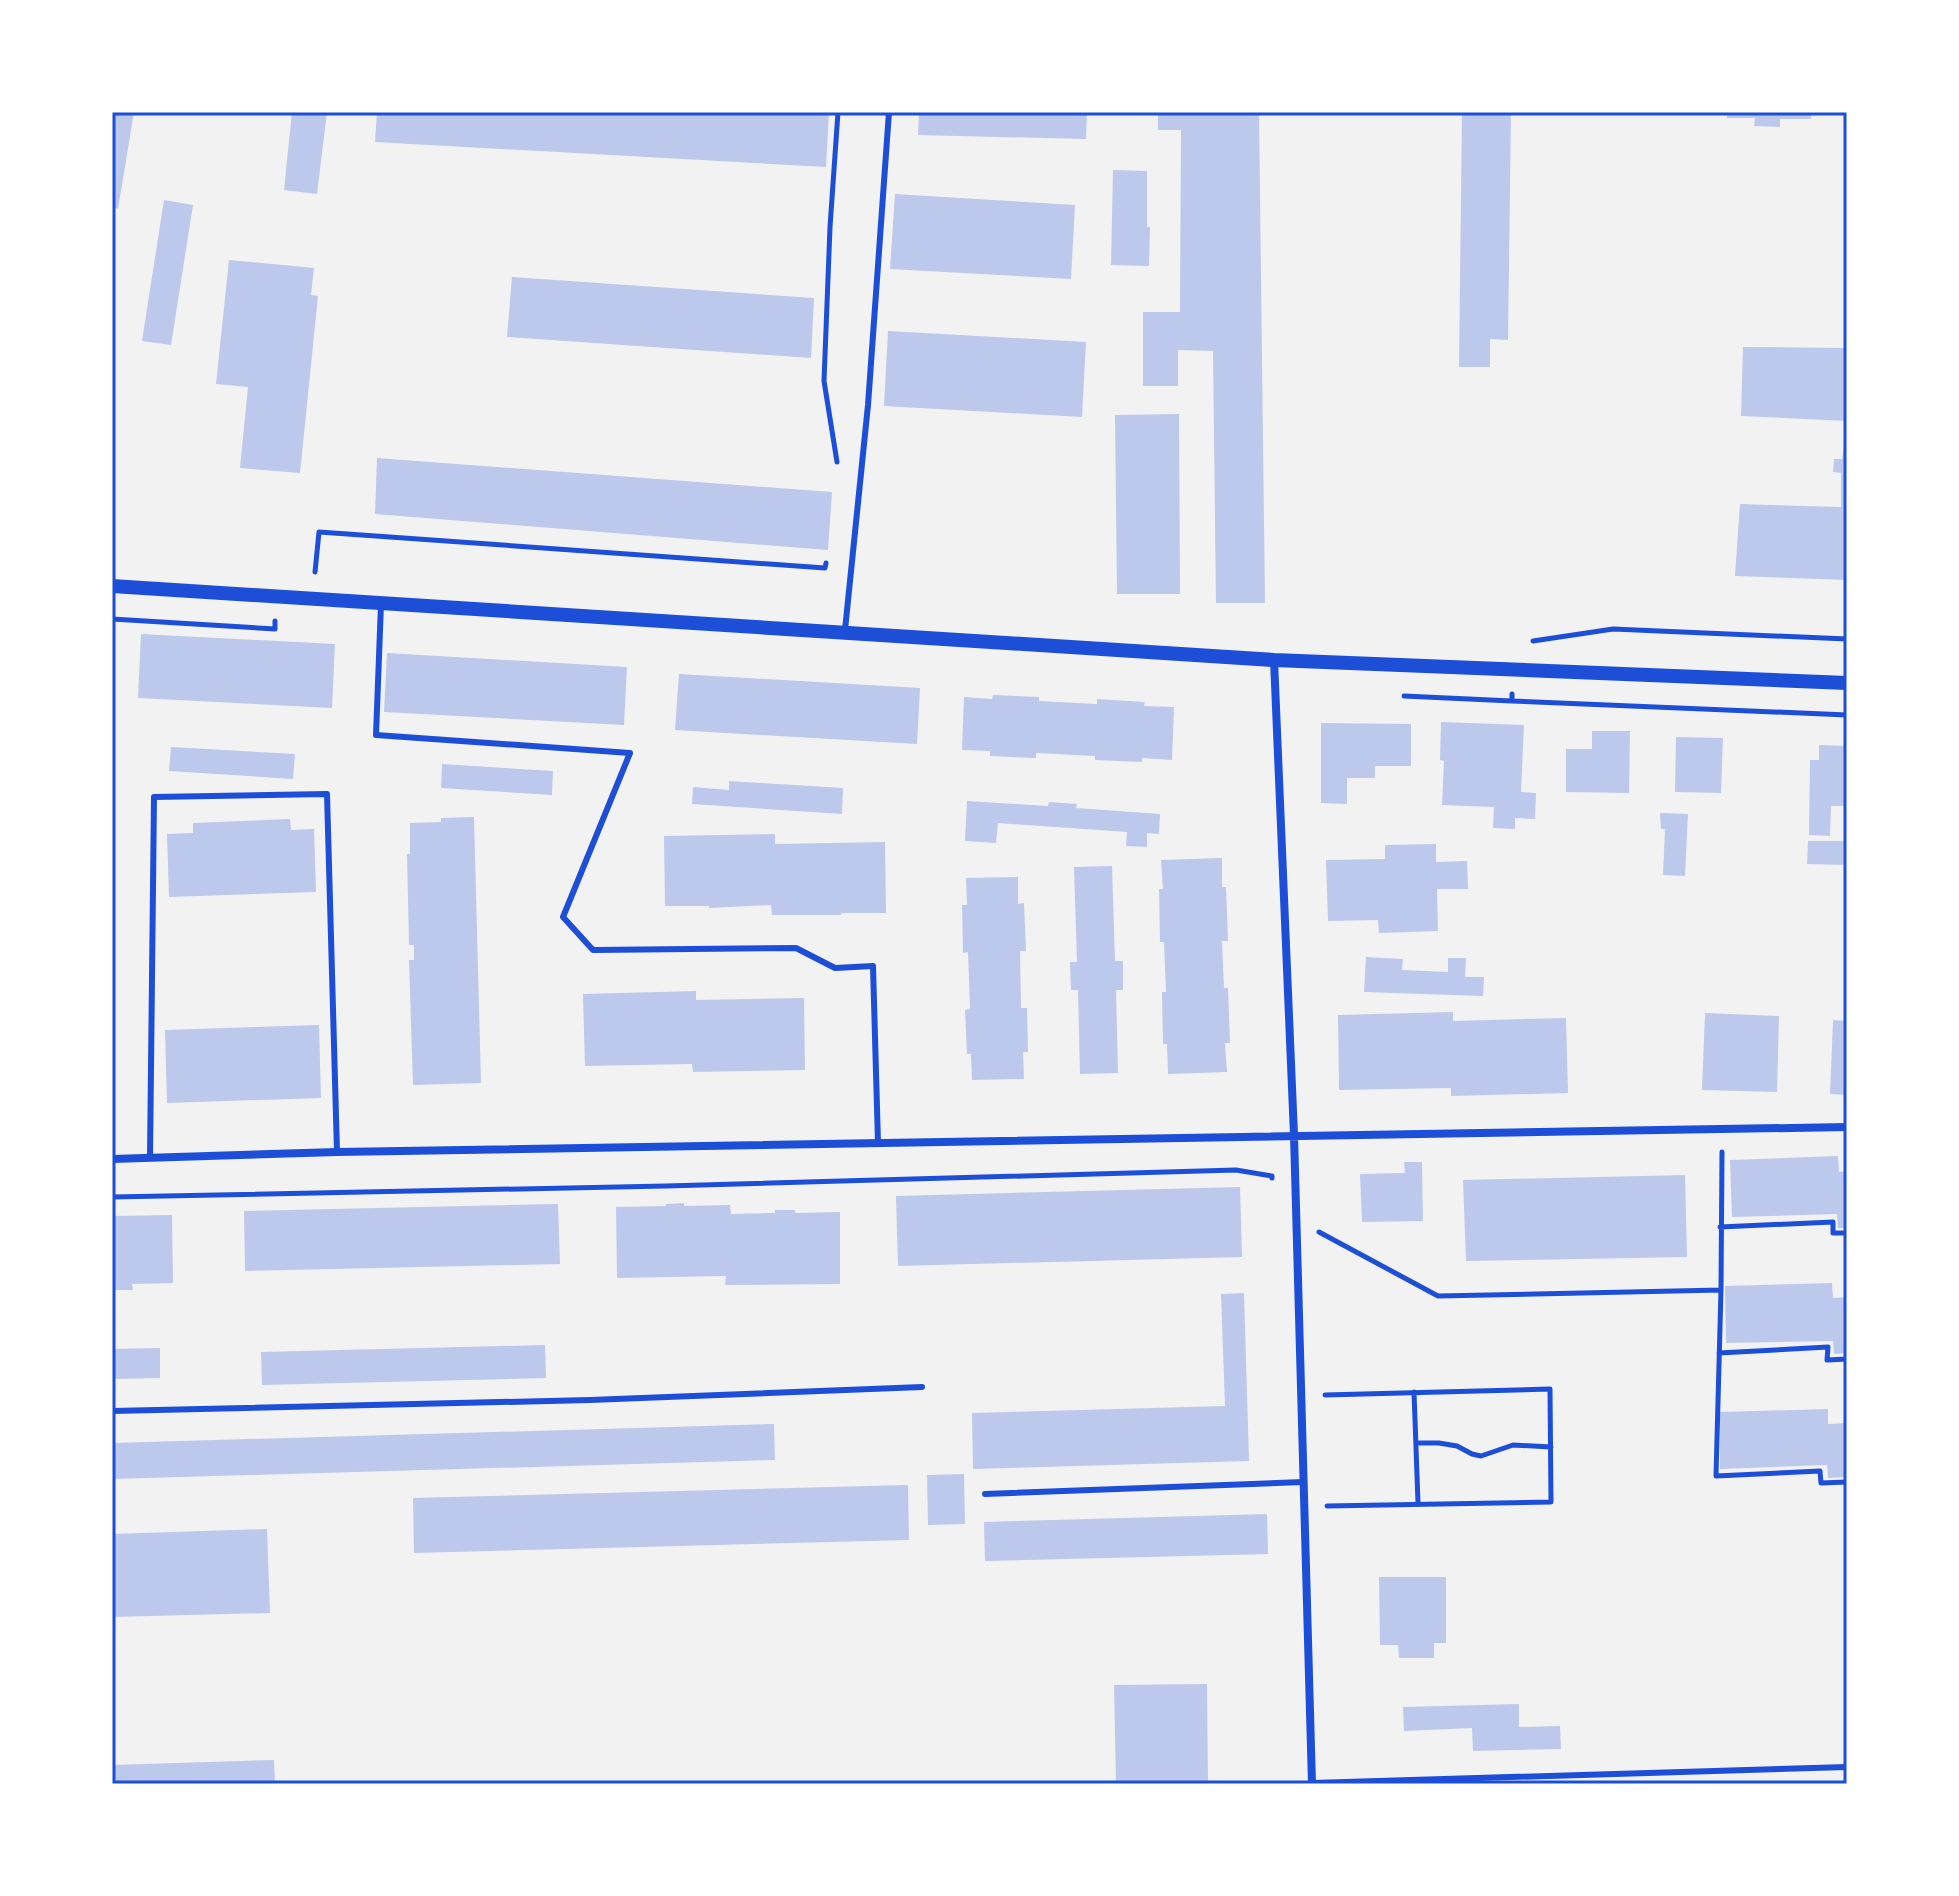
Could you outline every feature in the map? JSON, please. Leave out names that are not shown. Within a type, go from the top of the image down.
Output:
[{"type":"street","points":[[112,586],[1274,660],[1847,683]]},
{"type":"street","points":[[1274,660],[1294,1135],[1312,1783]]},
{"type":"street","points":[[112,1159],[337,1152],[1847,1127]]},
{"type":"lane","points":[[845,632],[868,405],[889,112]]},
{"type":"lane","points":[[381,604],[376,735],[630,753],[563,917],[593,950],[796,948],[835,968],[873,966],[878,1143]]},
{"type":"lane","points":[[150,1158],[154,797],[327,794],[337,1152]]},
{"type":"lane","points":[[112,1411],[590,1400],[922,1387]]},
{"type":"lane","points":[[985,1494],[1303,1482]]},
{"type":"lane","points":[[1312,1783],[1847,1767]]},
{"type":"path","points":[[835,475],[837,460],[824,381],[838,112]]},
{"type":"path","points":[[303,571],[316,572],[319,532],[825,568],[827,552]]},
{"type":"path","points":[[1531,641],[1613,629],[1847,639]]},
{"type":"path","points":[[1512,701],[1513,670]]},
{"type":"path","points":[[1390,695],[1847,715]]},
{"type":"path","points":[[1722,1128],[1716,1476],[1820,1471],[1821,1483],[1847,1482]]},
{"type":"path","points":[[112,1197],[635,1187],[1236,1170],[1272,1176],[1272,1191]]},
{"type":"path","points":[[1720,1227],[1833,1222],[1833,1233],[1847,1233]]},
{"type":"path","points":[[1314,1229],[1438,1296],[1721,1290]]},
{"type":"path","points":[[1719,1353],[1828,1347],[1827,1360],[1847,1359]]},
{"type":"path","points":[[1319,1395],[1550,1389],[1551,1502],[1323,1506]]},
{"type":"path","points":[[1414,1392],[1418,1503]]},
{"type":"path","points":[[1417,1443],[1457,1446],[1481,1456],[1513,1445],[1551,1447]]},
{"type":"building","points":[[112,112],[134,112],[118,209],[112,207]]},
{"type":"building","points":[[292,112],[327,112],[317,194],[284,190]]},
{"type":"building","points":[[377,112],[829,112],[826,167],[375,142]]},
{"type":"building","points":[[919,112],[1087,112],[1086,139],[918,135]]},
{"type":"building","points":[[1158,112],[1259,112],[1265,603],[1216,603],[1213,351],[1178,350],[1178,386],[1143,386],[1143,312],[1180,312],[1181,130],[1158,130]]},
{"type":"building","points":[[1462,112],[1511,112],[1508,340],[1490,339],[1490,367],[1459,367]]},
{"type":"building","points":[[1727,112],[1811,112],[1811,119],[1780,119],[1780,127],[1754,126],[1755,118],[1727,118]]},
{"type":"building","points":[[1113,170],[1147,171],[1149,266],[1111,265]]},
{"type":"building","points":[[895,194],[1075,205],[1071,279],[890,269]]},
{"type":"building","points":[[164,200],[193,205],[171,345],[142,341]]},
{"type":"building","points":[[229,260],[314,268],[311,295],[318,296],[300,473],[240,468],[248,387],[216,384]]},
{"type":"building","points":[[512,277],[814,298],[811,358],[507,337]]},
{"type":"building","points":[[888,331],[1086,342],[1082,417],[884,406]]},
{"type":"building","points":[[1743,347],[1847,348],[1847,421],[1741,416]]},
{"type":"building","points":[[1179,414],[1180,594],[1117,594],[1115,415]]},
{"type":"building","points":[[1845,439],[1847,580],[1735,576],[1740,504],[1841,507],[1841,473],[1833,472],[1834,459],[1842,459]]},
{"type":"building","points":[[377,458],[832,492],[828,550],[375,514]]},
{"type":"building","points":[[141,634],[335,644],[332,708],[138,698]]},
{"type":"building","points":[[387,653],[627,667],[624,725],[384,712]]},
{"type":"building","points":[[679,674],[920,688],[917,744],[675,730]]},
{"type":"building","points":[[993,695],[1097,704],[1097,699],[1145,702],[1144,706],[1174,707],[1172,760],[1095,760],[1095,756],[1036,753],[1036,758],[990,756],[990,751],[962,750],[964,697],[992,699]]},
{"type":"building","points":[[1441,722],[1524,725],[1521,792],[1536,793],[1535,819],[1515,818],[1515,829],[1493,828],[1494,807],[1442,805],[1444,761],[1440,760]]},
{"type":"building","points":[[1321,723],[1411,724],[1411,766],[1375,766],[1375,778],[1347,778],[1347,804],[1321,803]]},
{"type":"building","points":[[1592,731],[1630,731],[1629,793],[1566,792],[1566,749],[1592,749]]},
{"type":"building","points":[[1676,737],[1723,738],[1721,793],[1675,792]]},
{"type":"building","points":[[1819,745],[1847,746],[1847,806],[1831,806],[1830,836],[1809,835],[1810,760],[1819,760]]},
{"type":"building","points":[[171,747],[295,754],[293,779],[169,771]]},
{"type":"building","points":[[442,764],[553,771],[552,795],[441,788]]},
{"type":"building","points":[[729,781],[843,788],[842,814],[692,804],[693,787],[729,790]]},
{"type":"building","points":[[967,801],[1048,806],[1049,802],[1077,804],[1076,808],[1160,814],[1159,834],[1147,833],[1147,847],[1126,846],[1127,832],[998,823],[996,843],[965,841]]},
{"type":"building","points":[[1660,813],[1688,814],[1685,876],[1663,875],[1665,829],[1661,829]]},
{"type":"building","points":[[474,817],[481,1083],[413,1085],[409,960],[414,960],[414,945],[409,945],[407,854],[410,854],[410,823]]},
{"type":"building","points":[[290,819],[291,830],[314,829],[316,892],[169,897],[167,834],[193,833],[193,823]]},
{"type":"building","points":[[775,834],[775,844],[885,842],[886,913],[772,915],[771,905],[709,908],[665,906],[664,836]]},
{"type":"building","points":[[1808,841],[1847,841],[1847,865],[1807,864]]},
{"type":"building","points":[[1436,844],[1436,862],[1467,861],[1468,889],[1437,889],[1438,931],[1379,933],[1378,920],[1328,921],[1326,860],[1385,859],[1385,845]]},
{"type":"building","points":[[1222,858],[1228,941],[1222,941],[1224,988],[1228,988],[1230,1043],[1225,1043],[1227,1072],[1168,1074],[1167,1044],[1163,1044],[1162,992],[1166,992],[1164,942],[1160,942],[1161,860]]},
{"type":"building","points":[[1112,866],[1115,961],[1123,961],[1123,990],[1116,990],[1118,1073],[1080,1074],[1078,990],[1071,990],[1070,962],[1077,962],[1074,867]]},
{"type":"building","points":[[1018,877],[1018,904],[1024,903],[1026,951],[1020,951],[1021,1008],[1027,1008],[1028,1052],[1023,1052],[1024,1079],[972,1080],[965,1010],[970,1009],[968,952],[963,953],[962,905],[967,905],[966,878]]},
{"type":"building","points":[[1366,957],[1403,959],[1402,970],[1448,972],[1448,958],[1466,958],[1465,977],[1484,977],[1483,996],[1364,992]]},
{"type":"building","points":[[696,991],[696,1000],[804,998],[805,1070],[693,1072],[692,1064],[585,1066],[583,994]]},
{"type":"building","points":[[1453,1012],[1453,1021],[1566,1018],[1568,1093],[1451,1096],[1451,1088],[1339,1090],[1338,1015]]},
{"type":"building","points":[[1705,1013],[1779,1016],[1777,1092],[1702,1090]]},
{"type":"building","points":[[1833,1020],[1847,1021],[1847,1095],[1830,1094]]},
{"type":"building","points":[[319,1025],[321,1098],[167,1103],[165,1030]]},
{"type":"building","points":[[1838,1156],[1839,1172],[1847,1171],[1847,1228],[1838,1228],[1837,1214],[1732,1217],[1730,1160]]},
{"type":"building","points":[[1404,1162],[1422,1162],[1423,1221],[1362,1222],[1360,1174],[1405,1173]]},
{"type":"building","points":[[1685,1175],[1687,1257],[1466,1261],[1463,1180]]},
{"type":"building","points":[[1240,1187],[1242,1257],[898,1266],[896,1196]]},
{"type":"building","points":[[684,1203],[684,1206],[730,1205],[731,1214],[775,1213],[775,1210],[840,1212],[840,1284],[725,1285],[726,1276],[617,1278],[616,1207]]},
{"type":"building","points":[[558,1204],[560,1264],[245,1271],[244,1211]]},
{"type":"building","points":[[172,1215],[173,1283],[132,1284],[133,1290],[112,1290],[112,1216]]},
{"type":"building","points":[[1832,1283],[1833,1298],[1847,1297],[1847,1353],[1834,1354],[1833,1341],[1726,1343],[1725,1286]]},
{"type":"building","points":[[1244,1293],[1249,1461],[973,1469],[972,1413],[1225,1406],[1221,1294]]},
{"type":"building","points":[[545,1345],[546,1378],[262,1385],[261,1352]]},
{"type":"building","points":[[160,1348],[160,1378],[112,1379],[112,1349]]},
{"type":"building","points":[[1828,1409],[1828,1424],[1847,1423],[1847,1477],[1828,1478],[1827,1465],[1720,1469],[1720,1412]]},
{"type":"building","points":[[774,1424],[775,1460],[112,1479],[112,1443]]},
{"type":"building","points":[[964,1474],[965,1524],[928,1525],[927,1475]]},
{"type":"building","points":[[908,1485],[909,1540],[414,1553],[413,1498]]},
{"type":"building","points":[[1267,1514],[1268,1554],[985,1561],[984,1522]]},
{"type":"building","points":[[267,1529],[270,1613],[112,1617],[112,1534]]},
{"type":"building","points":[[1379,1577],[1446,1577],[1446,1643],[1434,1643],[1434,1658],[1399,1658],[1398,1645],[1380,1645]]},
{"type":"building","points":[[1207,1684],[1208,1784],[1116,1784],[1114,1685]]},
{"type":"building","points":[[1519,1704],[1519,1727],[1560,1726],[1561,1749],[1473,1751],[1472,1728],[1404,1731],[1403,1707]]},
{"type":"building","points":[[274,1760],[275,1784],[112,1784],[112,1765]]}]
